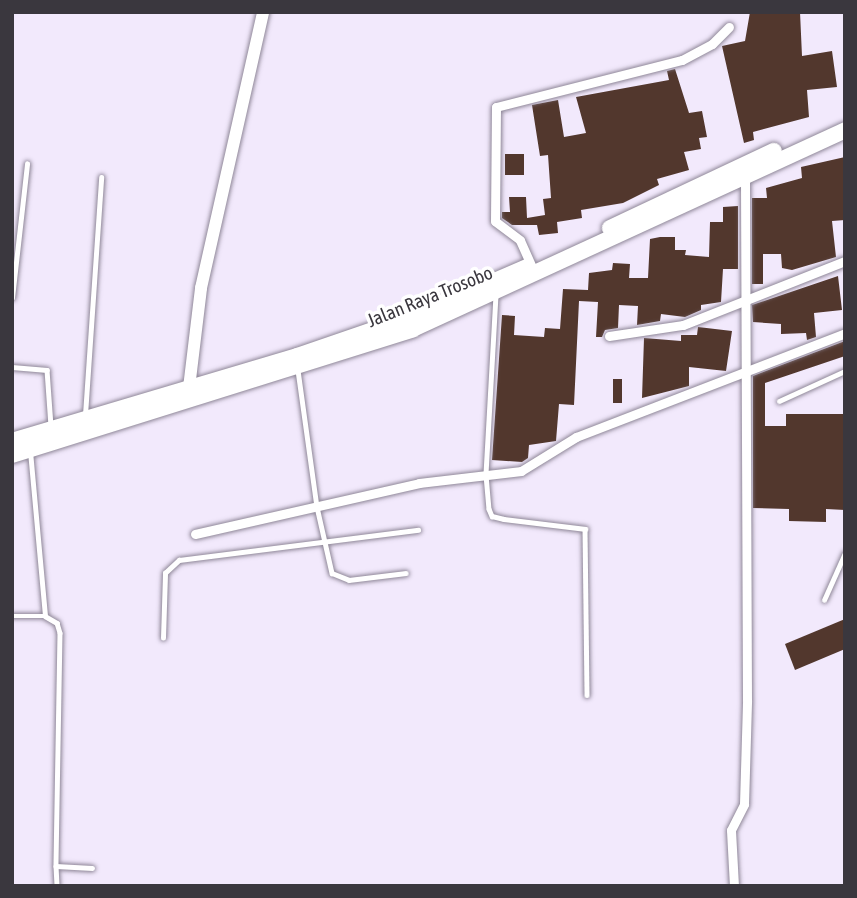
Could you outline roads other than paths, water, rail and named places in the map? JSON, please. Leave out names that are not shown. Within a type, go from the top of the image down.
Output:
[{"type":"highway","name":"Jalan Raya Trosobo","points":[[12,441],[85,414],[297,362],[496,293],[750,170],[845,120]]},
{"type":"highway","name":"Jalan Raya Trosobo","points":[[297,362],[411,317],[530,262],[845,130]]},
{"type":"highway","name":"Jalan Raya Trosobo","points":[[12,455],[188,390]]},
{"type":"main road","points":[[188,390],[188,361],[263,12]]},
{"type":"street","points":[[530,262],[524,246],[495,221],[496,107],[682,60],[712,44],[729,27]]},
{"type":"street","points":[[734,886],[731,830],[744,804],[747,700],[742,373],[750,170]]},
{"type":"street","points":[[609,336],[664,330],[845,261]]},
{"type":"street","points":[[195,534],[419,483],[486,479],[521,471],[576,437],[845,333]]},
{"type":"lane","points":[[12,298],[27,164]]},
{"type":"lane","points":[[85,414],[101,178]]},
{"type":"lane","points":[[496,293],[486,479],[492,516],[585,529],[587,695]]},
{"type":"lane","points":[[297,362],[317,507],[332,573],[340,578],[406,573]]},
{"type":"lane","points":[[12,367],[47,370],[51,425]]},
{"type":"lane","points":[[779,401],[845,371]]},
{"type":"lane","points":[[29,449],[46,616]]},
{"type":"lane","points":[[163,638],[165,573],[173,563],[418,530]]},
{"type":"lane","points":[[824,600],[845,554]]},
{"type":"lane","points":[[12,616],[46,616],[57,623],[60,633],[57,886]]},
{"type":"lane","points":[[56,866],[92,868]]}]
